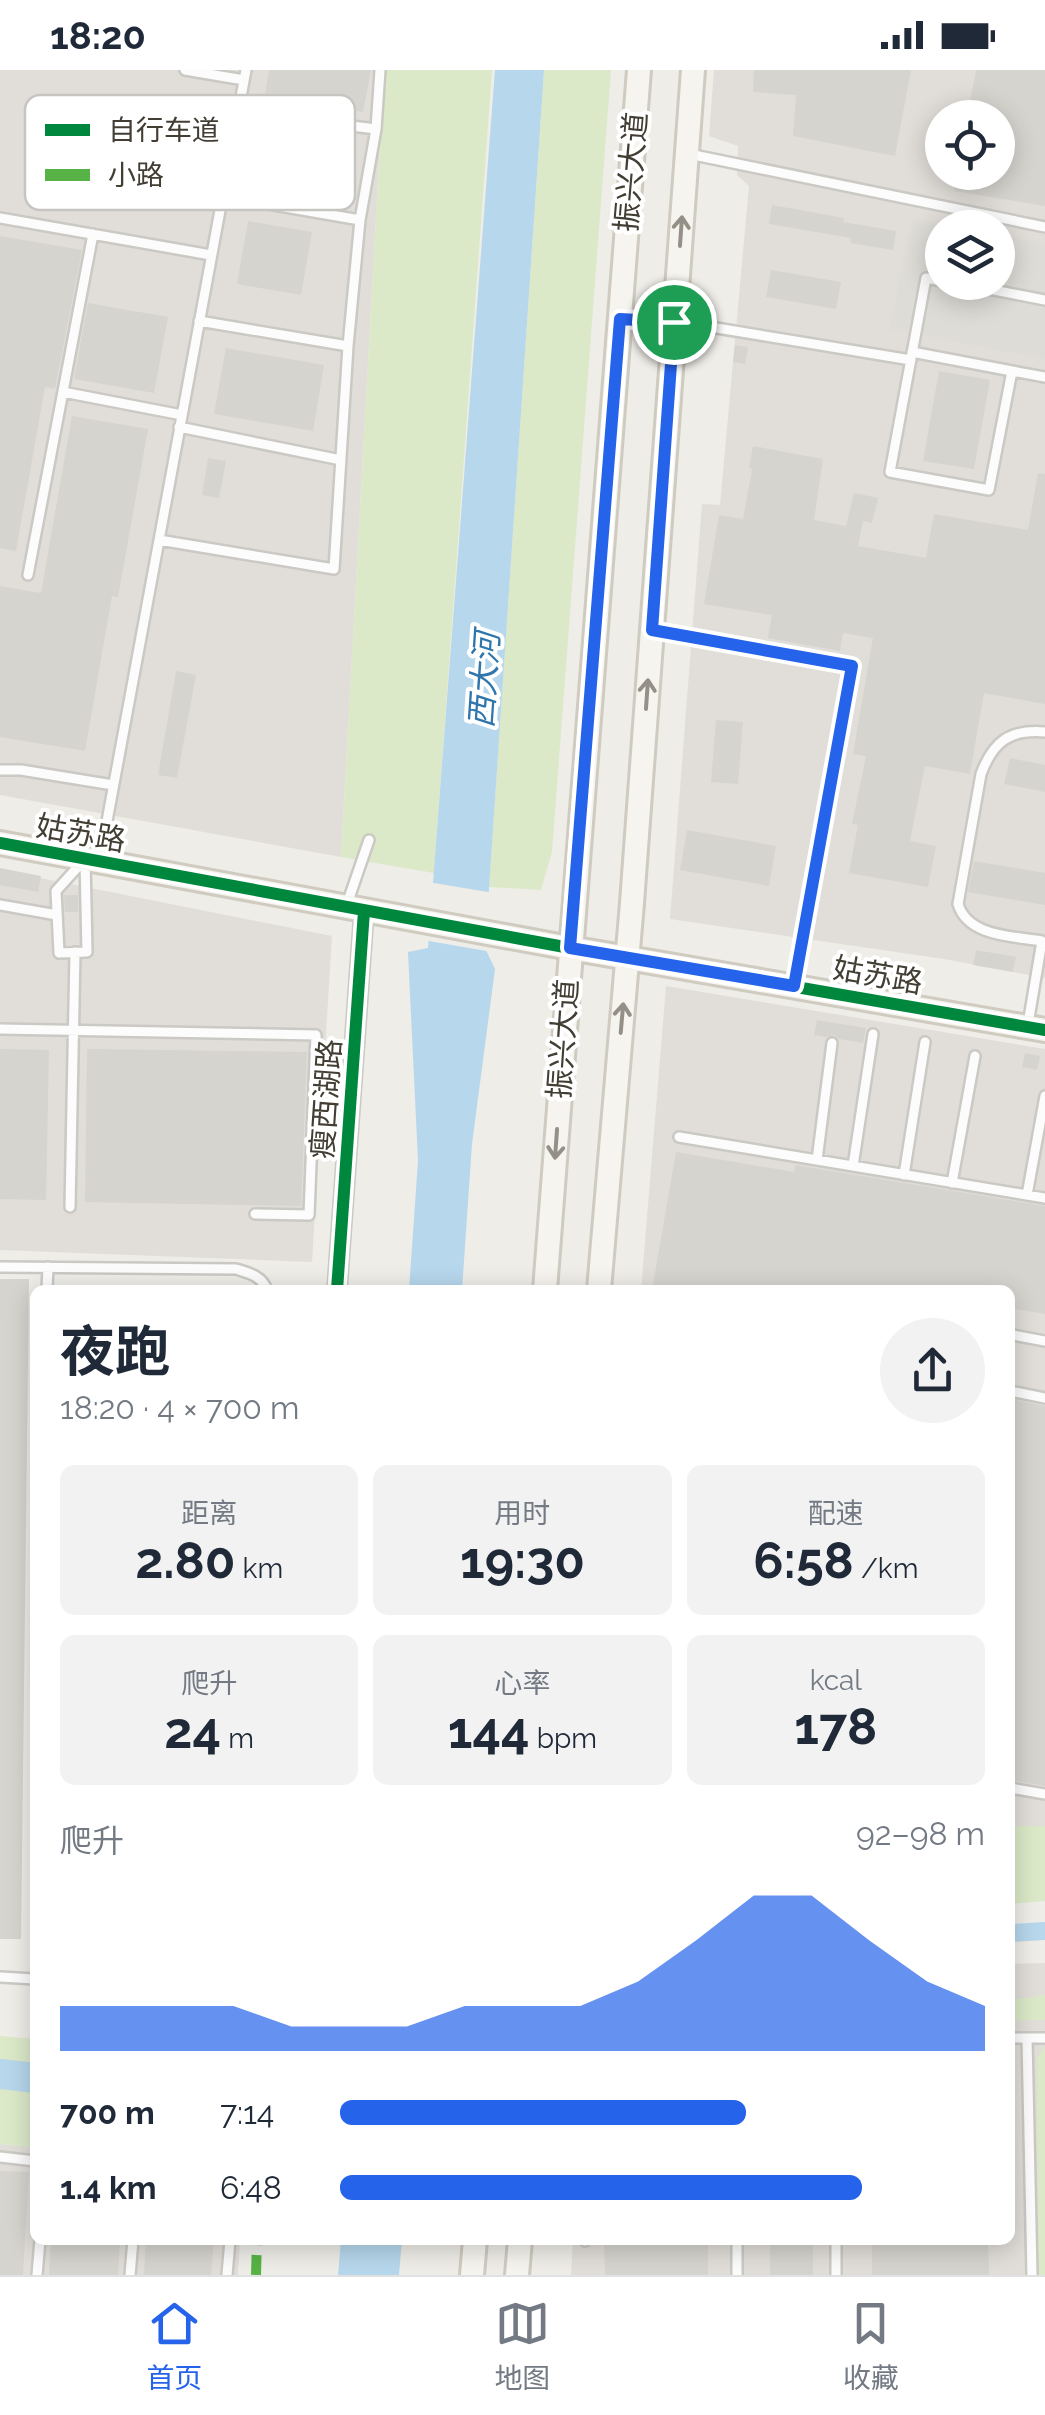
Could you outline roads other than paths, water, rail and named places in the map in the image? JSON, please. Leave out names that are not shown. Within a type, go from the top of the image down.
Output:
[{"type":"main road","name":"振兴大道","points":[[545,1285],[639,70]]},
{"type":"main road","name":"振兴大道","points":[[599,1285],[692,70]]},
{"type":"main road","name":"姑苏路","points":[[0,843],[525,940],[1036,1028]]},
{"type":"main road","points":[[472,2275],[475,2245]]},
{"type":"main road","points":[[517,2275],[520,2245]]},
{"type":"street","name":"瘦西湖路","points":[[338,1285],[355,909]]},
{"type":"lane","points":[[184,70],[245,75]]},
{"type":"lane","points":[[159,540],[334,570],[348,346],[380,70]]},
{"type":"lane","points":[[355,126],[376,129]]},
{"type":"lane","points":[[686,154],[1045,227]]},
{"type":"lane","points":[[92,860],[56,891],[59,953],[87,952],[92,860],[114,786],[219,210]]},
{"type":"lane","points":[[302,210],[360,220]]},
{"type":"lane","points":[[0,218],[211,256]]},
{"type":"lane","points":[[28,575],[93,234]]},
{"type":"lane","points":[[925,283],[890,472],[990,490],[1012,371]]},
{"type":"lane","points":[[1015,294],[1045,300]]},
{"type":"lane","points":[[620,319],[674,322],[1045,377]]},
{"type":"lane","points":[[199,320],[348,346]]},
{"type":"lane","points":[[63,392],[182,415]]},
{"type":"lane","points":[[180,428],[341,460]]},
{"type":"lane","points":[[652,630],[852,666],[794,986]]},
{"type":"lane","points":[[1036,1028],[1042,941],[981,930],[962,915],[958,904],[980,774],[991,751],[1002,739],[1045,732]]},
{"type":"lane","points":[[0,770],[114,786]]},
{"type":"lane","points":[[355,909],[368,840]]},
{"type":"lane","points":[[0,905],[57,915]]},
{"type":"lane","points":[[70,1208],[75,952]]},
{"type":"lane","points":[[0,1029],[316,1035],[309,1214],[255,1214]]},
{"type":"lane","points":[[854,1166],[872,1034]]},
{"type":"lane","points":[[904,1174],[926,1042]]},
{"type":"lane","points":[[816,1160],[832,1043]]},
{"type":"lane","points":[[952,1182],[974,1056]]},
{"type":"lane","points":[[1027,1195],[1045,1096]]},
{"type":"lane","points":[[679,1137],[1045,1198]]},
{"type":"lane","points":[[0,1267],[236,1269],[253,1274],[265,1285]]},
{"type":"lane","points":[[48,1267],[48,1285]]},
{"type":"lane","points":[[1015,1335],[1045,1340]]},
{"type":"lane","points":[[1015,1393],[1045,1398]]},
{"type":"lane","points":[[1015,1789],[1045,1794]]},
{"type":"lane","points":[[0,1977],[30,1979]]},
{"type":"lane","points":[[1015,2038],[1045,2038]]},
{"type":"lane","points":[[1027,2038],[1032,2275]]},
{"type":"lane","points":[[0,2157],[30,2160]]},
{"type":"lane","points":[[38,2275],[40,2245]]},
{"type":"lane","points":[[130,2275],[133,2245]]},
{"type":"lane","points":[[227,2275],[230,2245]]},
{"type":"lane","points":[[737,2275],[738,2245]]},
{"type":"lane","points":[[836,2245],[836,2275]]},
{"type":"water","name":"西大河","points":[[495,70],[544,70],[485,948],[495,969],[472,1144],[462,1285],[409,1285],[418,1161],[408,952],[428,948]]},
{"type":"water","points":[[341,2245],[402,2245],[399,2275],[338,2275]]},
{"type":"waterway","points":[[1015,1933],[1045,1931]]},
{"type":"waterway","points":[[0,2074],[30,2077]]}]
